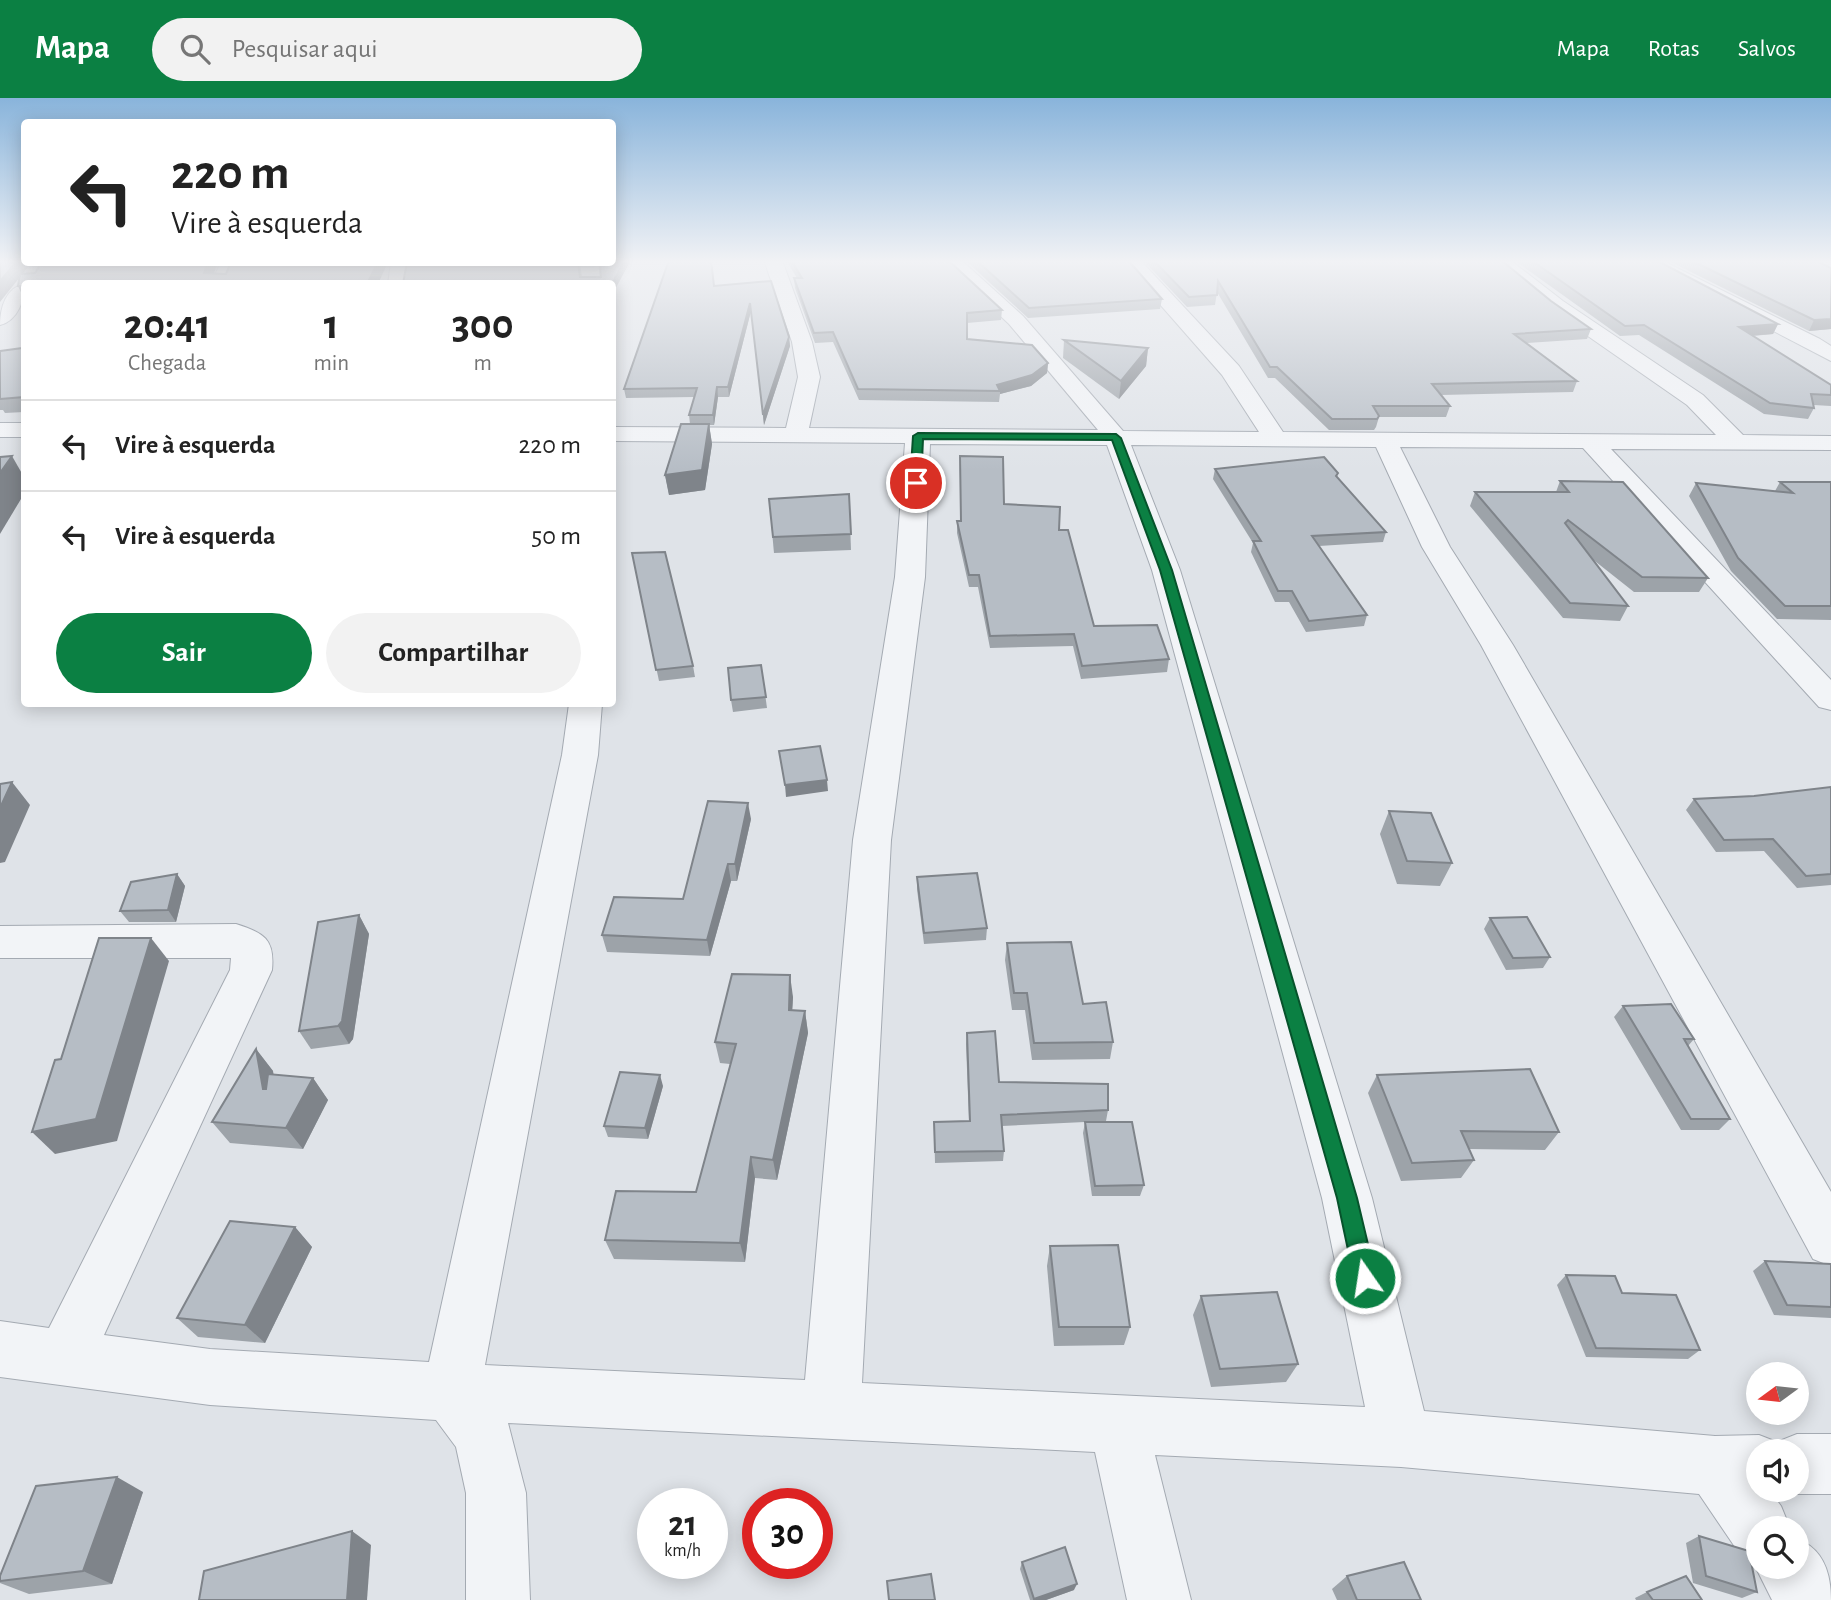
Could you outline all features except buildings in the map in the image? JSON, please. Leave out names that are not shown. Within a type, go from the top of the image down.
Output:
[{"type":"street","points":[[796,435],[809,377],[798,330]]},
{"type":"street","points":[[1025,330],[1116,438],[1166,570],[1347,1198],[1401,1438]]},
{"type":"street","points":[[1196,330],[1231,371],[1276,439]]},
{"type":"street","points":[[1593,330],[1695,400],[1736,442]]},
{"type":"street","points":[[1789,330],[1831,355]]},
{"type":"street","points":[[0,430],[21,430]]},
{"type":"street","points":[[616,435],[1589,440],[1827,445]]},
{"type":"street","points":[[831,1411],[872,839],[898,645],[910,577],[918,436]]},
{"type":"street","points":[[1384,439],[1436,547],[1497,645],[1831,1241]]},
{"type":"street","points":[[1589,440],[1831,700]]},
{"type":"street","points":[[498,1600],[496,1493],[483,1435],[451,1392],[580,755],[586,707]]},
{"type":"street","points":[[0,942],[236,940],[253,951],[251,970],[64,1358]]},
{"type":"street","points":[[0,1349],[209,1377],[451,1392],[1401,1438],[1737,1465],[1755,1516]]},
{"type":"street","points":[[1118,1425],[1159,1600]]},
{"type":"street","points":[[1809,1464],[1831,1464]]},
{"type":"street","points":[[1796,1579],[1810,1600]]},
{"type":"route","points":[[916,483],[918,436],[1116,438],[1166,570],[1347,1198],[1365,1278]]}]
